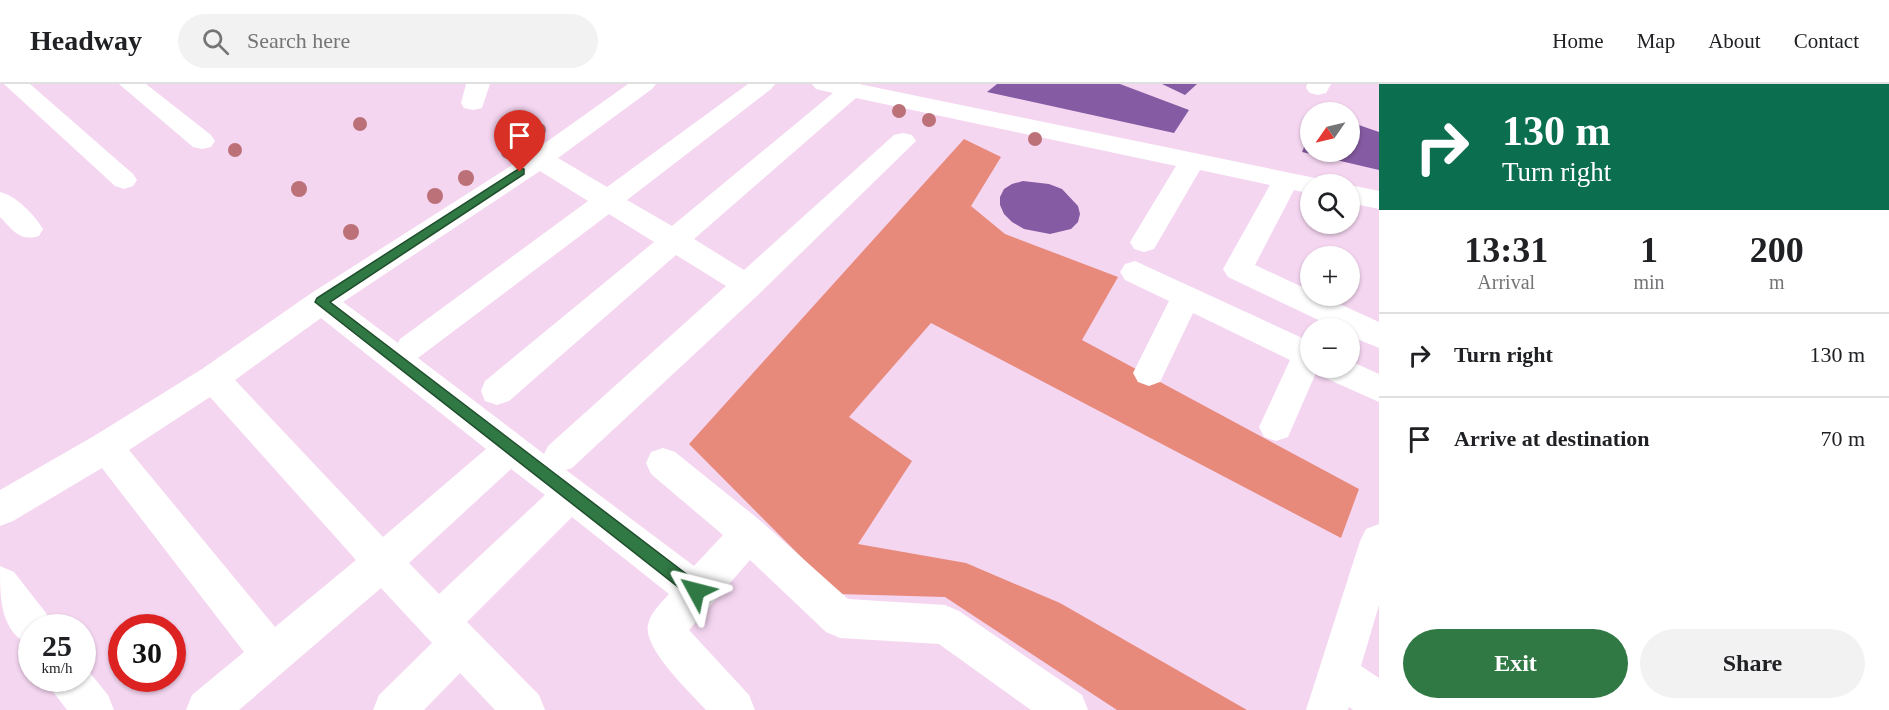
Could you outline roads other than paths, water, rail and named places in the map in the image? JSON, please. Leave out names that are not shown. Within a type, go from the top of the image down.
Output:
[{"type":"street","points":[[16,84],[124,180]]},
{"type":"street","points":[[131,84],[202,141]]},
{"type":"street","points":[[0,509],[106,447],[213,378],[321,302],[540,159],[644,84]]},
{"type":"street","points":[[411,348],[763,84]]},
{"type":"street","points":[[497,391],[675,241],[837,87],[1299,183],[1238,269],[1379,336]]},
{"type":"street","points":[[560,457],[903,141]]},
{"type":"street","points":[[540,159],[748,286]]},
{"type":"street","points":[[1144,242],[1192,161]]},
{"type":"street","points":[[1360,196],[1379,200]]},
{"type":"street","points":[[0,201],[29,229]]},
{"type":"street","points":[[1135,272],[1300,351]]},
{"type":"street","points":[[1149,373],[1186,297]]},
{"type":"street","points":[[321,302],[696,591]]},
{"type":"street","points":[[213,378],[382,562],[524,710]]},
{"type":"street","points":[[1276,427],[1307,378]]},
{"type":"street","points":[[1356,378],[1379,389]]},
{"type":"street","points":[[106,447],[272,655]]},
{"type":"street","points":[[207,710],[382,562],[511,448]]},
{"type":"street","points":[[663,463],[749,534],[840,618],[945,625],[1067,710]]},
{"type":"street","points":[[394,710],[449,633],[571,494]]},
{"type":"street","points":[[734,710],[670,639],[667,632],[670,621],[749,534]]},
{"type":"street","points":[[1375,566],[1333,693],[1379,703]]},
{"type":"street","points":[[0,585],[22,614]]},
{"type":"street","points":[[80,692],[93,710]]}]
